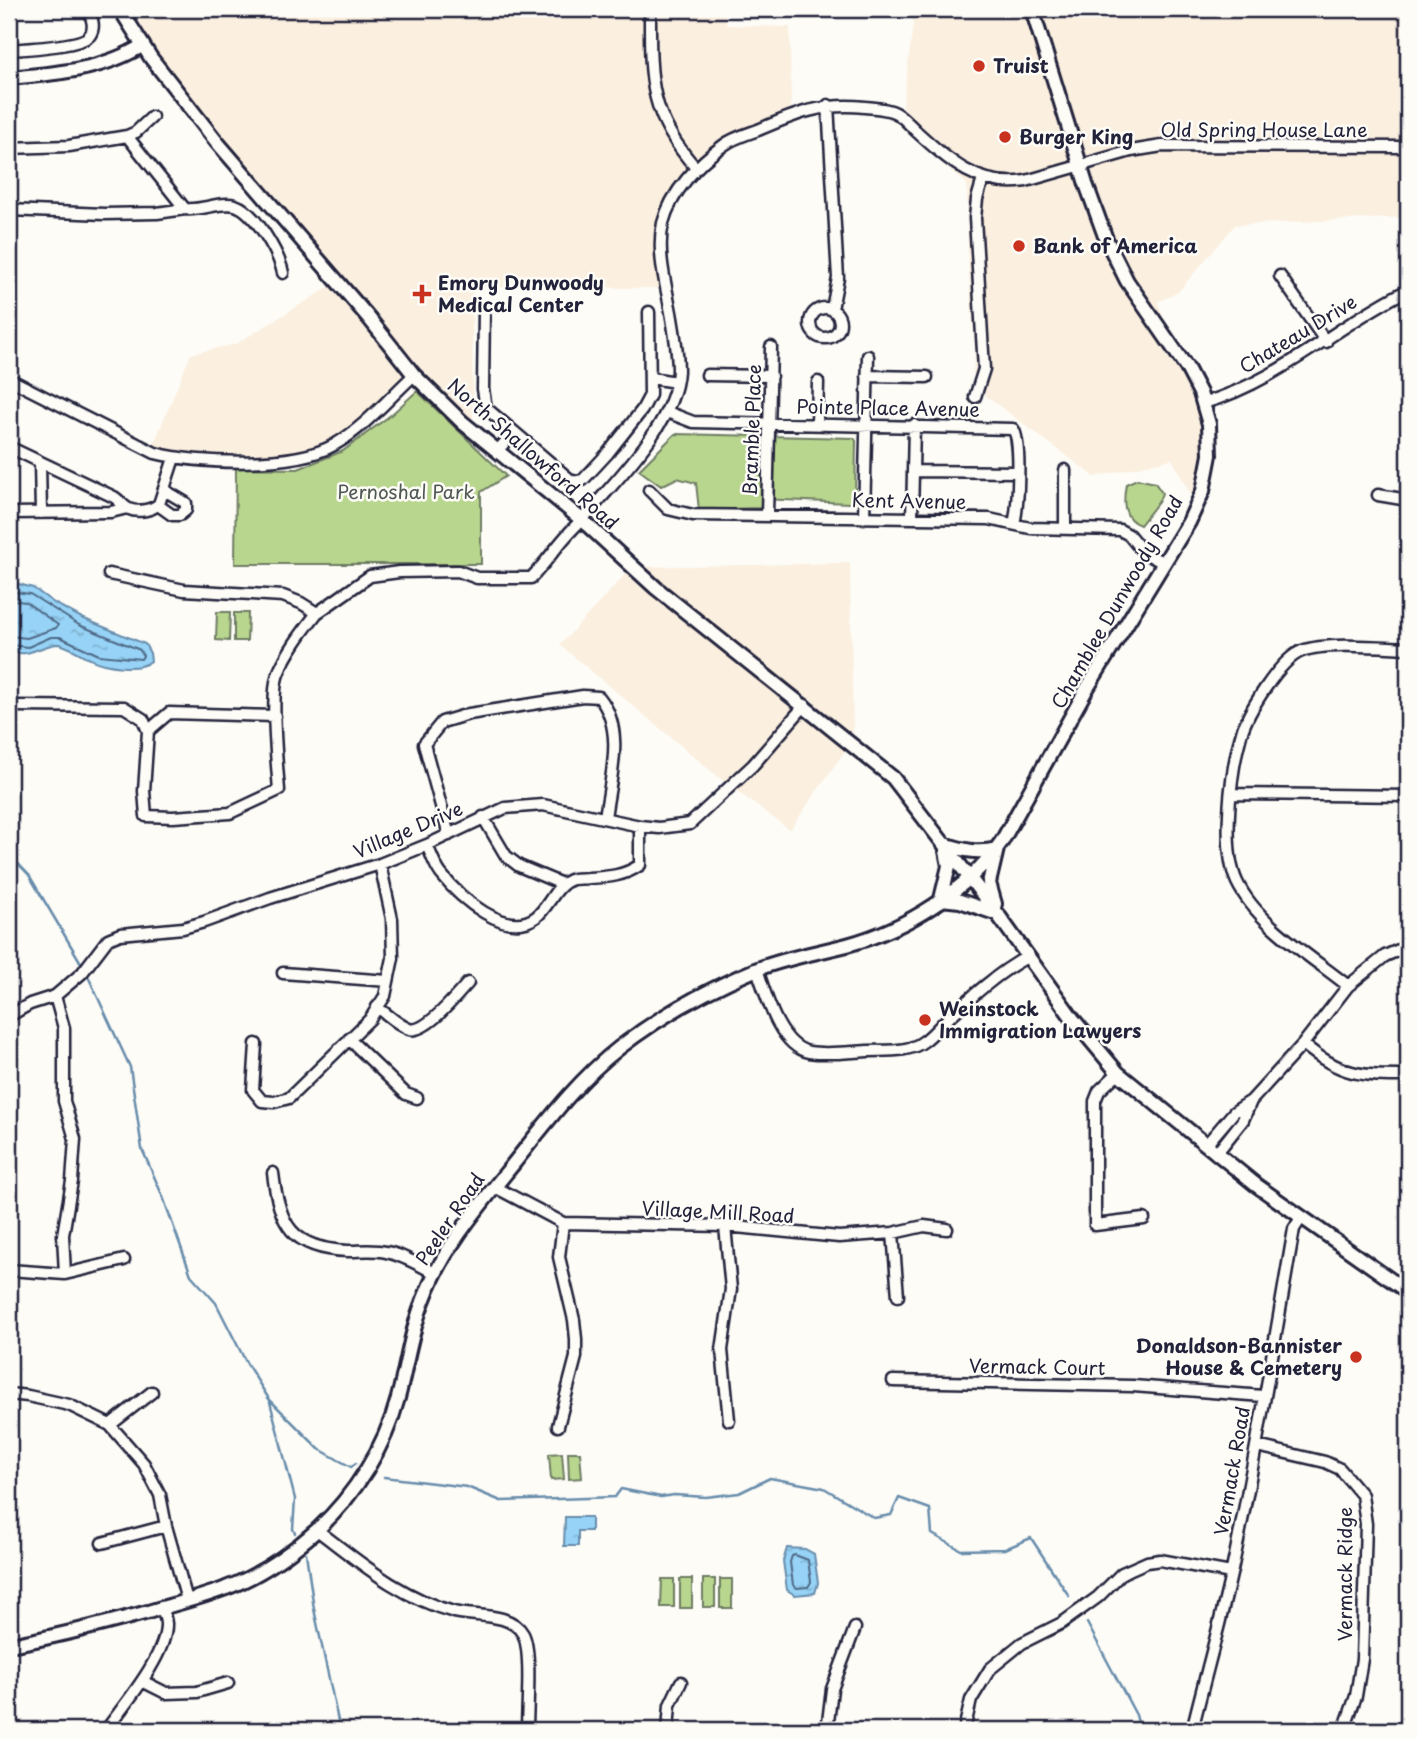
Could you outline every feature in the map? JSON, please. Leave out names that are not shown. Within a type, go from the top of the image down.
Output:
[{"type":"street","points":[[9,50],[75,42],[87,38],[93,26],[88,9]]},
{"type":"street","name":"North Shallowford Road","points":[[120,9],[143,45],[216,141],[368,317],[414,375],[462,422],[582,520],[656,587],[892,778],[970,878]]},
{"type":"street","points":[[649,9],[650,59],[658,112],[676,146],[696,168]]},
{"type":"street","name":"Chamblee Dunwoody Road","points":[[970,878],[997,849],[1086,690],[1189,522],[1206,481],[1209,463],[1210,439],[1204,403],[1186,368],[1114,257],[1080,165],[1032,9]]},
{"type":"street","points":[[9,78],[77,69],[117,58],[143,45]]},
{"type":"street","name":"Old Spring House Lane","points":[[317,613],[370,576],[399,572],[458,571],[477,578],[531,578],[543,566],[571,529],[582,520],[657,429],[667,412],[676,382],[677,357],[661,246],[669,205],[696,168],[725,144],[790,116],[828,106],[846,105],[895,113],[962,170],[983,179],[1018,183],[1131,151],[1169,146],[1408,146]]},
{"type":"street","points":[[828,106],[838,278],[832,310]]},
{"type":"street","points":[[9,148],[69,146],[127,136],[136,132],[152,117]]},
{"type":"street","points":[[127,136],[185,209]]},
{"type":"street","points":[[975,397],[984,369],[975,218],[983,179]]},
{"type":"street","points":[[9,210],[157,213],[185,209],[199,211],[224,204],[235,205],[245,211],[274,247],[284,273]]},
{"type":"street","points":[[1280,276],[1326,342]]},
{"type":"street","name":"Chateau Drive","points":[[1204,403],[1219,399],[1268,375],[1326,342],[1375,306],[1408,290]]},
{"type":"street","points":[[484,310],[486,408],[573,482],[583,480],[608,453],[642,410],[650,395],[649,312]]},
{"type":"street","name":"Bramble Place","points":[[767,514],[771,347]]},
{"type":"street","points":[[864,518],[868,356]]},
{"type":"street","points":[[9,379],[155,453],[174,458],[275,460],[302,458],[333,446],[414,375]]},
{"type":"street","points":[[707,375],[771,376]]},
{"type":"street","points":[[867,376],[927,377]]},
{"type":"street","points":[[650,378],[676,382]]},
{"type":"street","points":[[817,423],[818,382]]},
{"type":"street","name":"Pointe Place Avenue","points":[[667,412],[692,422],[1013,429],[1018,440],[1017,510],[1014,524]]},
{"type":"street","points":[[912,518],[914,425]]},
{"type":"street","points":[[498,450],[516,435]]},
{"type":"street","points":[[9,447],[119,499],[127,508]]},
{"type":"street","points":[[9,513],[111,512],[127,508],[148,510],[158,505],[174,458]]},
{"type":"street","points":[[40,462],[41,513]]},
{"type":"street","points":[[913,471],[1017,472]]},
{"type":"street","points":[[1065,475],[1065,528]]},
{"type":"street","points":[[158,505],[172,515],[180,515],[186,510],[186,503],[164,490]]},
{"type":"street","name":"Kent Avenue","points":[[649,490],[668,509],[675,512],[989,520],[1030,528],[1120,530],[1129,535],[1143,552],[1164,564]]},
{"type":"street","points":[[1378,495],[1408,500]]},
{"type":"street","points":[[16,706],[124,707],[143,719],[148,731],[144,791],[146,816],[230,813],[279,790],[275,716],[277,676],[297,639],[317,613],[283,596],[184,590],[108,574]]},
{"type":"street","points":[[1348,986],[1256,911],[1236,880],[1229,822],[1241,732],[1272,679],[1289,659],[1302,651],[1326,647],[1408,648]]},
{"type":"street","points":[[449,835],[424,744],[442,722],[469,714],[583,696],[599,697],[609,709],[615,731],[605,818]]},
{"type":"street","name":"Village Drive","points":[[9,1016],[30,1004],[55,996],[86,967],[108,939],[120,933],[183,928],[380,864],[505,808],[543,805],[640,826],[676,828],[690,824],[752,765],[805,705]]},
{"type":"street","points":[[148,731],[169,713],[275,716]]},
{"type":"street","points":[[1232,794],[1408,796]]},
{"type":"street","points":[[483,817],[506,856],[519,866],[562,884]]},
{"type":"street","points":[[427,845],[440,873],[478,909],[499,921],[525,921],[535,917],[562,884],[573,879],[625,875],[640,865],[640,826]]},
{"type":"street","points":[[944,844],[973,852],[997,849],[989,883],[998,914]]},
{"type":"street","points":[[944,844],[949,866],[941,899],[960,901],[998,914]]},
{"type":"street","points":[[256,1044],[253,1090],[262,1101],[274,1102],[289,1098],[370,1019],[385,996],[393,958],[392,919],[380,864]]},
{"type":"street","points":[[970,878],[1073,1019],[1118,1073],[1216,1154],[1301,1218],[1408,1292]]},
{"type":"street","name":"Peeler Road","points":[[9,1645],[73,1633],[228,1588],[286,1555],[319,1528],[343,1502],[386,1433],[399,1395],[417,1320],[435,1273],[454,1242],[556,1110],[607,1058],[645,1029],[700,996],[757,969],[874,937],[899,925],[970,878]]},
{"type":"street","points":[[1206,1145],[1234,1112],[1251,1101],[1303,1044],[1348,986],[1385,956],[1408,946]]},
{"type":"street","points":[[757,969],[780,1028],[795,1047],[821,1053],[916,1046],[1004,972],[1027,957]]},
{"type":"street","points":[[284,973],[388,981]]},
{"type":"street","points":[[377,1007],[411,1030],[420,1029],[440,1013],[468,983]]},
{"type":"street","points":[[55,996],[64,1028],[64,1101],[75,1139],[64,1235],[65,1274]]},
{"type":"street","points":[[349,1039],[406,1094],[417,1098]]},
{"type":"street","points":[[1303,1044],[1318,1056],[1360,1076],[1408,1076]]},
{"type":"street","points":[[1118,1073],[1099,1091],[1095,1101],[1095,1225],[1144,1219]]},
{"type":"street","points":[[1216,1154],[1243,1120],[1251,1101]]},
{"type":"street","points":[[274,1173],[276,1200],[280,1212],[304,1242],[318,1249],[383,1251],[435,1273]]},
{"type":"street","name":"Village Mill Road","points":[[495,1187],[564,1223],[726,1226],[839,1237],[893,1233],[923,1226],[947,1229]]},
{"type":"street","name":"Vermack Road","points":[[1192,1730],[1231,1573],[1294,1229],[1301,1218]]},
{"type":"street","points":[[558,1426],[576,1357],[574,1320],[559,1256],[564,1223]]},
{"type":"street","points":[[726,1226],[731,1289],[722,1360],[729,1420]]},
{"type":"street","points":[[893,1233],[898,1296]]},
{"type":"street","points":[[9,1270],[65,1274],[124,1260]]},
{"type":"street","name":"Vermack Court","points":[[893,1381],[1133,1386],[1263,1396]]},
{"type":"street","points":[[110,1425],[152,1392]]},
{"type":"street","points":[[9,1394],[69,1405],[110,1425],[144,1464],[160,1495],[166,1527],[187,1600]]},
{"type":"street","name":"Vermack Ridge","points":[[1256,1446],[1325,1462],[1340,1469],[1362,1495],[1366,1524],[1362,1659],[1356,1696],[1344,1730]]},
{"type":"street","points":[[102,1543],[166,1527]]},
{"type":"street","points":[[319,1528],[321,1533],[372,1572],[407,1594],[457,1613],[512,1623],[522,1633],[527,1658],[527,1730]]},
{"type":"street","points":[[964,1730],[971,1700],[990,1669],[1022,1643],[1062,1623],[1098,1597],[1122,1573],[1147,1562],[1160,1560],[1231,1573]]},
{"type":"street","points":[[106,1730],[155,1660],[166,1624],[162,1607]]},
{"type":"street","points":[[827,1730],[832,1689],[855,1628]]},
{"type":"street","points":[[142,1681],[166,1693],[197,1692],[228,1683]]},
{"type":"street","points":[[668,1730],[670,1705],[681,1682]]},
{"type":"shaded area","points":[[123,9],[725,9],[726,25],[790,27],[791,115],[735,141],[685,172],[658,217],[668,288],[472,287],[473,430],[411,371],[348,429],[308,457],[150,453],[191,354],[236,344],[339,281],[195,110]]},
{"type":"shaded area","points":[[915,9],[1408,9],[1408,217],[1235,225],[1178,292],[1158,302],[1201,422],[1205,422],[1203,518],[1172,459],[1095,477],[986,396],[973,372],[975,352],[968,261],[967,184],[900,127]]},
{"type":"shaded area","points":[[850,563],[853,739],[790,830],[727,784],[560,645],[632,567]]},
{"type":"green space","name":"Pernoshal Park","points":[[417,391],[506,476],[481,492],[481,564],[235,564],[236,468],[298,469],[343,451],[392,414]]},
{"type":"green space","points":[[675,434],[854,438],[855,500],[849,503],[762,499],[761,508],[699,510],[696,483],[677,478],[661,486],[639,470]]},
{"type":"green space","points":[[1137,479],[1155,483],[1162,493],[1140,525],[1127,514],[1124,502],[1126,484]]},
{"type":"green space","points":[[217,612],[230,612],[229,641],[216,640]]},
{"type":"green space","points":[[234,613],[248,613],[247,641],[234,641]]},
{"type":"green space","points":[[568,1452],[580,1452],[582,1478],[569,1479]]},
{"type":"green space","points":[[562,1453],[564,1479],[551,1480],[549,1454]]},
{"type":"green space","points":[[662,1579],[674,1579],[674,1607],[661,1607]]},
{"type":"green space","points":[[680,1579],[692,1579],[692,1608],[680,1608]]},
{"type":"green space","points":[[703,1579],[715,1579],[715,1607],[703,1607]]},
{"type":"green space","points":[[720,1579],[732,1579],[732,1608],[720,1608]]},
{"type":"water","points":[[9,584],[33,588],[82,618],[145,644],[151,661],[138,666],[112,666],[59,644],[24,653],[10,651]]},
{"type":"water","points":[[565,1517],[591,1517],[591,1531],[578,1531],[578,1546],[564,1546]]},
{"type":"water","points":[[787,1548],[805,1549],[814,1554],[818,1583],[815,1593],[795,1595],[787,1590],[783,1561]]},
{"type":"waterway","points":[[9,854],[29,875],[84,968]]},
{"type":"waterway","points":[[87,974],[130,1067],[142,1149],[163,1197],[191,1275],[216,1303],[247,1364],[269,1399],[319,1449],[351,1467],[356,1463]]},
{"type":"waterway","points":[[270,1402],[295,1499],[295,1533]]},
{"type":"waterway","points":[[384,1477],[467,1487],[501,1501],[615,1497],[621,1489],[661,1497],[706,1497],[739,1493],[770,1478],[824,1488],[874,1518],[891,1515],[899,1498],[930,1509],[932,1534],[961,1550],[1005,1549],[1031,1538],[1069,1596]]},
{"type":"waterway","points":[[306,1553],[314,1609],[340,1730]]},
{"type":"waterway","points":[[1087,1623],[1136,1715],[1140,1730]]},
{"type":"place","name":"Truist","points":[[979,66]]},
{"type":"place","name":"Burger King","points":[[1005,137]]},
{"type":"place","name":"Bank of America","points":[[1019,246]]},
{"type":"place","name":"Emory Dunwoody Medical Center","points":[[422,294]]},
{"type":"place","name":"Weinstock Immigration Lawyers","points":[[925,1020]]},
{"type":"place","name":"Donaldson-Bannister House & Cemetery","points":[[1356,1357]]}]
